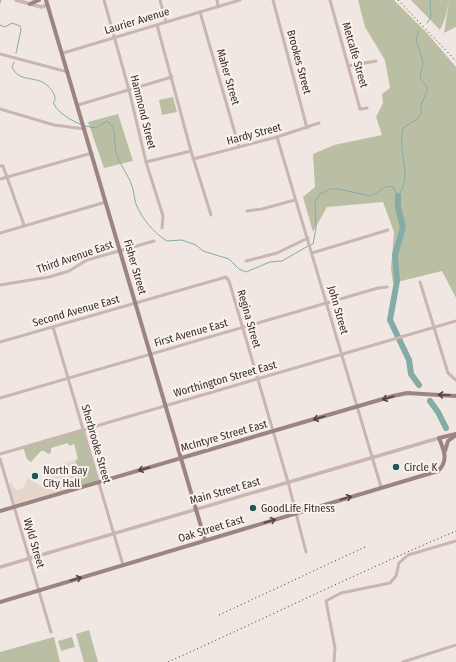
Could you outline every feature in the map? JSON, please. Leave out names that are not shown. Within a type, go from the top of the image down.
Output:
[{"type":"main road","points":[[30,4],[39,0]]},
{"type":"main road","name":"Fisher Street","points":[[46,0],[63,53],[205,540]]},
{"type":"main road","name":"McIntyre Street East","points":[[0,511],[407,393],[456,396]]},
{"type":"main road","points":[[444,453],[448,441],[456,434]]},
{"type":"main road","name":"Main Street East","points":[[439,438],[456,434]]},
{"type":"main road","points":[[439,438],[444,453]]},
{"type":"main road","name":"Oak Street East","points":[[0,602],[438,471],[443,467],[446,460],[444,453]]},
{"type":"street","points":[[16,0],[41,7],[48,5]]},
{"type":"street","name":"Hammond Street","points":[[104,0],[129,90],[146,162],[163,216],[162,228]]},
{"type":"street","points":[[160,0],[166,22]]},
{"type":"street","points":[[217,0],[218,6]]},
{"type":"street","name":"Laurier Avenue","points":[[63,53],[240,0]]},
{"type":"street","name":"Brookes Street","points":[[273,0],[307,128]]},
{"type":"street","name":"Metcalfe Street","points":[[330,0],[360,109],[367,108]]},
{"type":"street","name":"Maher Street","points":[[200,12],[239,147]]},
{"type":"street","points":[[156,25],[172,78],[191,151],[211,215]]},
{"type":"street","points":[[0,54],[68,72]]},
{"type":"street","points":[[348,66],[376,61]]},
{"type":"street","points":[[78,105],[172,78]]},
{"type":"street","points":[[0,109],[54,125],[85,128]]},
{"type":"street","name":"Hardy Street","points":[[194,159],[320,124]]},
{"type":"street","name":"John Street","points":[[277,137],[381,487]]},
{"type":"street","points":[[146,162],[191,151]]},
{"type":"street","points":[[0,179],[92,153]]},
{"type":"street","points":[[0,166],[3,166],[8,177],[24,226]]},
{"type":"street","points":[[247,211],[262,209],[295,200]]},
{"type":"street","points":[[0,233],[106,202]]},
{"type":"street","points":[[311,252],[388,230]]},
{"type":"street","points":[[246,261],[277,253],[308,238]]},
{"type":"street","name":"Third Avenue East","points":[[0,285],[49,277],[69,271],[88,260],[154,241]]},
{"type":"street","name":"Second Avenue East","points":[[0,342],[226,277]]},
{"type":"street","name":"Regina Street","points":[[226,277],[229,281],[288,482],[306,552]]},
{"type":"street","points":[[420,282],[448,373],[456,380]]},
{"type":"street","name":"First Avenue East","points":[[0,398],[151,353],[378,288],[387,287]]},
{"type":"street","name":"Worthington Street East","points":[[0,454],[456,321]]},
{"type":"street","name":"Sherbrooke Street","points":[[53,328],[123,565]]},
{"type":"street","name":"Main Street East","points":[[0,567],[439,438]]},
{"type":"street","name":"Wyld Street","points":[[0,459],[51,632]]},
{"type":"street","points":[[334,662],[335,648],[326,601],[341,594],[390,583],[396,576],[399,563],[408,555],[456,541]]},
{"type":"street","points":[[403,662],[456,644]]},
{"type":"green space","points":[[358,0],[394,0],[427,33],[456,67],[456,298],[442,271],[393,283],[391,269],[394,232],[383,202],[327,207],[313,232],[303,197],[315,187],[313,154],[334,145],[382,135],[376,117],[383,103],[382,94],[390,88],[385,60],[365,27]]},
{"type":"green space","points":[[411,0],[456,0],[456,27],[444,33],[449,1],[445,19],[440,30]]},
{"type":"green space","points":[[173,97],[177,112],[162,115],[159,100]]},
{"type":"green space","points":[[118,114],[133,161],[104,168],[88,122]]},
{"type":"green space","points":[[83,430],[98,482],[78,487],[76,479],[80,477],[75,460],[78,459],[74,444],[69,446],[68,443],[51,448],[51,453],[48,454],[41,451],[31,462],[27,459],[23,447]]},
{"type":"green space","points":[[89,630],[98,662],[84,662],[76,634]]},
{"type":"green space","points":[[54,637],[60,662],[0,662],[0,652]]},
{"type":"green space","points":[[72,637],[75,647],[61,651],[58,641]]},
{"type":"shaded area","points":[[75,460],[80,477],[76,479],[78,487],[14,507],[8,485],[12,482],[14,488],[18,490],[23,488],[28,478],[40,486],[47,484],[57,465]]},
{"type":"waterway","points":[[427,23],[431,17],[430,0]]},
{"type":"waterway","points":[[0,25],[5,27],[12,23],[20,26],[21,30],[16,53]]},
{"type":"waterway","points":[[398,196],[402,190],[405,178],[402,142],[403,128],[417,119],[421,114],[421,105],[427,91],[427,87],[420,78],[423,62],[416,39],[419,31]]},
{"type":"waterway","points":[[14,62],[12,67],[18,75],[46,84],[54,94],[55,101],[53,101],[53,103],[56,107],[69,119],[80,124]]},
{"type":"waterway","points":[[85,126],[96,128],[107,121],[113,128],[117,156],[133,188],[138,210],[148,225],[167,241],[182,240],[196,245],[203,251],[229,259],[239,269],[246,272],[270,262],[282,261],[308,246]]},
{"type":"waterway","points":[[311,245],[313,244],[316,228],[315,202],[320,194],[330,189],[339,189],[370,196],[390,186],[393,187],[398,196]]},
{"type":"waterway","points":[[398,196],[398,207],[403,227],[395,255],[397,281],[390,320],[409,360],[411,374],[419,385]]},
{"type":"waterway","points":[[430,401],[438,412],[446,428]]},
{"type":"railway","points":[[398,0],[456,61]]},
{"type":"railway","points":[[168,662],[456,531]]},
{"type":"railway","points":[[219,615],[365,547]]},
{"type":"place","name":"Circle K","points":[[396,467]]},
{"type":"place","name":"North Bay City Hall","points":[[35,476]]},
{"type":"place","name":"GoodLife Fitness","points":[[253,508]]}]
